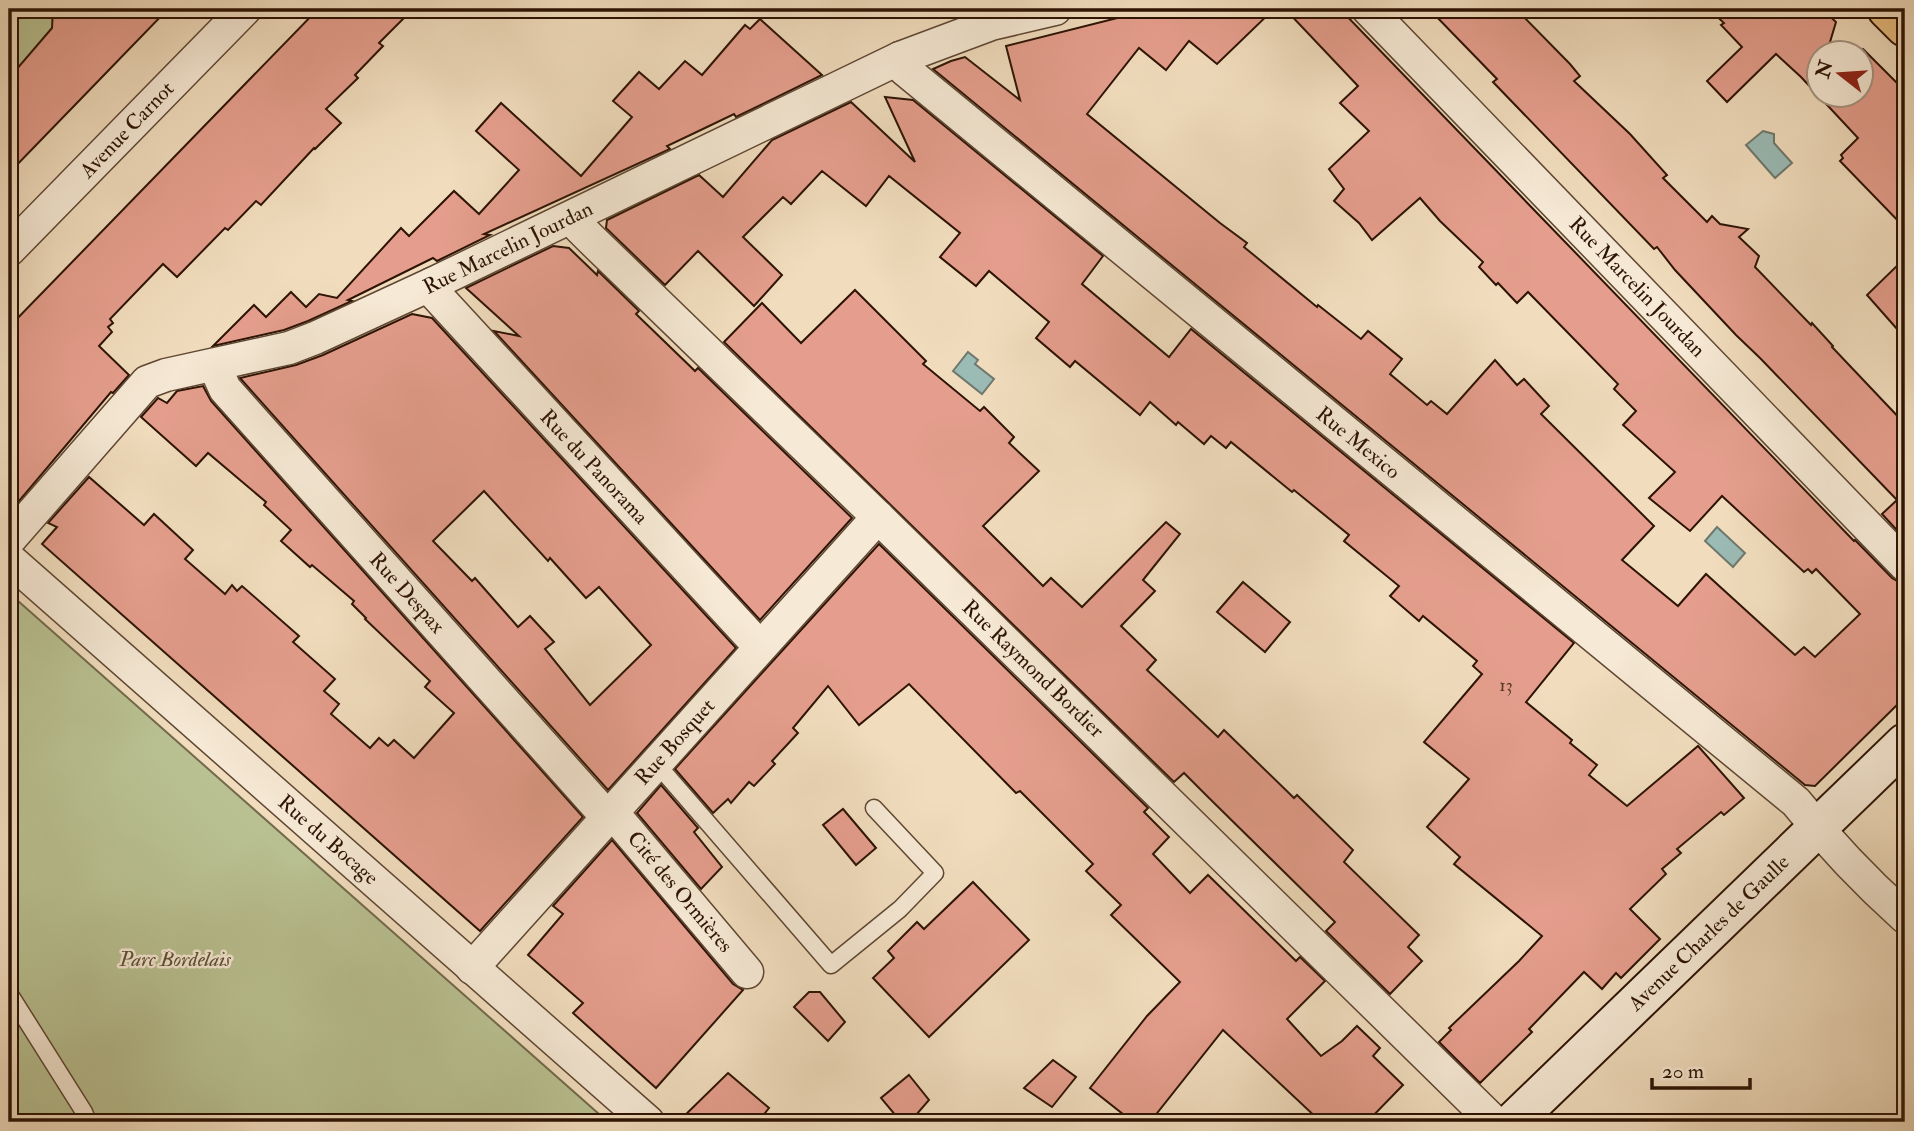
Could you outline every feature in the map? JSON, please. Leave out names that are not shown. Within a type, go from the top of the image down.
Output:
[{"type":"main road","points":[[1887,9],[1905,27]]},
{"type":"main road","name":"Avenue Charles de Gaulle","points":[[1513,1122],[1905,743]]},
{"type":"street","name":"Avenue Carnot","points":[[9,250],[245,9]]},
{"type":"street","name":"Rue Marcelin Jourdan","points":[[9,541],[147,382],[166,375],[289,348],[315,338],[900,58],[991,24],[1055,9]]},
{"type":"street","name":"Rue Marcelin Jourdan","points":[[1368,9],[1905,565]]},
{"type":"street","name":"Rue Mexico","points":[[900,58],[904,69],[1796,802],[1877,892],[1905,917]]},
{"type":"street","name":"Rue Raymond Bordier","points":[[574,216],[579,227],[589,237],[1494,1122]]},
{"type":"street","name":"Rue du Panorama","points":[[432,284],[437,296],[760,647]]},
{"type":"street","name":"Rue Despax","points":[[214,365],[225,389],[610,815]]},
{"type":"street","name":"Rue Bosquet","points":[[472,968],[878,517]]},
{"type":"street","name":"Rue du Bocage","points":[[9,558],[648,1122]]},
{"type":"street","name":"Cité des Ormières","points":[[610,815],[747,972]]},
{"type":"lane","points":[[656,763],[831,965],[900,909],[935,873],[874,808]]},
{"type":"lane","points":[[9,993],[88,1122]]},
{"type":"green space","points":[[9,9],[113,9],[141,36],[69,111],[9,61]]},
{"type":"green space","name":"Parc Bordelais","points":[[9,593],[608,1122],[9,1122]]},
{"type":"water","points":[[1763,131],[1774,134],[1774,143],[1792,163],[1775,178],[1746,145]]},
{"type":"water","points":[[968,352],[978,360],[975,364],[994,379],[982,394],[953,371]]},
{"type":"water","points":[[1717,527],[1745,553],[1733,567],[1705,541]]},
{"type":"building","points":[[53,9],[168,9],[9,173],[9,78],[52,28]]},
{"type":"building","points":[[318,9],[413,9],[379,43],[383,46],[355,75],[358,78],[326,109],[341,123],[261,205],[256,201],[177,277],[163,264],[110,319],[113,323],[108,327],[112,332],[99,346],[129,375],[113,393],[111,392],[14,507],[9,505],[9,327]]},
{"type":"building","points":[[1153,9],[1274,9],[1217,64],[1189,41],[1166,70],[1139,48],[1087,114],[1247,243],[1244,247],[1317,307],[1318,305],[1361,339],[1368,331],[1402,359],[1390,374],[1427,405],[1431,401],[1447,414],[1495,360],[1517,385],[1524,379],[1549,406],[1541,414],[1654,526],[1622,560],[1678,606],[1706,574],[1795,655],[1804,647],[1815,657],[1860,614],[1816,569],[1812,573],[1808,569],[1804,572],[1722,496],[1690,531],[1649,498],[1675,472],[1623,425],[1636,411],[1614,389],[1618,384],[1528,292],[1517,303],[1498,283],[1496,285],[1479,267],[1483,262],[1420,198],[1372,240],[1359,223],[1334,201],[1344,189],[1329,169],[1369,131],[1340,103],[1358,86],[1285,9],[1340,9],[1854,541],[1892,578],[1905,583],[1905,697],[1815,786],[1805,785],[933,69],[965,57],[1020,100],[1006,46]]},
{"type":"building","points":[[1429,9],[1516,9],[1580,76],[1574,81],[1630,134],[1667,175],[1663,178],[1707,222],[1712,216],[1720,224],[1748,229],[1739,237],[1759,256],[1755,267],[1811,325],[1812,323],[1905,424],[1905,539],[1882,514],[1897,500],[1736,335],[1657,247],[1654,249],[1493,82],[1497,79]]},
{"type":"building","points":[[1709,9],[1822,9],[1836,22],[1831,38],[1806,38],[1806,82],[1776,54],[1727,102],[1707,81],[1742,47],[1721,25],[1724,23]]},
{"type":"building","points":[[760,19],[822,75],[736,117],[734,114],[667,146],[670,149],[484,234],[490,235],[437,261],[433,258],[308,321],[284,330],[213,346],[254,305],[266,317],[291,292],[306,307],[319,294],[337,298],[401,228],[409,236],[454,191],[479,214],[519,170],[476,131],[501,103],[581,176],[632,117],[613,101],[639,72],[659,89],[685,61],[702,75],[745,25],[750,29]]},
{"type":"building","points":[[1876,62],[1905,91],[1905,228],[1840,161],[1843,158],[1841,155],[1858,138],[1830,108],[1876,108]]},
{"type":"building","points":[[885,97],[913,100],[1103,256],[1082,284],[1169,357],[1191,329],[1574,643],[1526,702],[1572,740],[1570,743],[1597,765],[1589,775],[1627,806],[1698,746],[1744,798],[1724,815],[1721,812],[1677,849],[1681,853],[1662,869],[1666,874],[1630,909],[1660,939],[1621,978],[1616,973],[1602,989],[1584,972],[1529,1029],[1532,1032],[1480,1083],[1439,1042],[1451,1030],[1449,1028],[1542,936],[1454,864],[1460,857],[1427,827],[1469,779],[1424,742],[1482,674],[1473,666],[1477,661],[1423,616],[1419,621],[1390,596],[1399,586],[1344,541],[1349,535],[1231,442],[1226,448],[1211,436],[1204,444],[1178,422],[1176,425],[1150,402],[1140,415],[1075,361],[1070,367],[1036,338],[1049,322],[989,271],[976,286],[940,257],[960,233],[889,176],[866,206],[822,171],[791,204],[783,197],[743,237],[782,275],[754,306],[698,251],[665,285],[606,228],[607,220],[699,175],[723,197],[772,140],[851,102],[915,162]]},
{"type":"building","points":[[553,246],[569,248],[597,275],[598,271],[639,311],[636,314],[695,371],[698,368],[852,518],[760,620],[494,331],[519,336],[466,288]]},
{"type":"building","points":[[1905,258],[1905,338],[1867,295]]},
{"type":"building","points":[[855,290],[926,361],[923,364],[980,411],[984,407],[1014,437],[1009,443],[1039,471],[983,526],[1043,586],[1051,578],[1082,607],[1166,522],[1180,534],[1143,580],[1155,591],[1121,626],[1156,660],[1147,670],[1218,737],[1224,730],[1294,798],[1297,795],[1353,850],[1344,862],[1419,935],[1408,947],[1422,961],[1390,994],[1326,931],[1335,922],[1184,773],[1174,782],[724,342],[762,303],[801,343]]},
{"type":"building","points":[[412,314],[432,318],[736,648],[608,790],[240,378],[296,365]],"holes":[[[484,491],[548,561],[550,558],[586,598],[599,587],[651,645],[590,705],[545,649],[554,642],[530,616],[518,627],[475,578],[472,581],[433,541]]]},
{"type":"building","points":[[203,386],[211,401],[583,817],[480,931],[42,544],[57,527],[48,523],[89,477],[144,525],[154,514],[193,550],[185,559],[225,594],[232,585],[237,591],[242,586],[299,636],[293,642],[335,679],[324,691],[339,704],[331,714],[370,748],[379,738],[388,746],[394,740],[414,758],[454,713],[425,687],[430,681],[365,619],[352,604],[354,601],[281,541],[291,530],[264,505],[266,502],[208,453],[196,466],[141,417],[158,398],[167,403],[177,391]]},
{"type":"building","points":[[879,544],[1148,808],[1144,812],[1169,837],[1153,854],[1190,893],[1208,875],[1296,961],[1300,957],[1325,981],[1287,1019],[1321,1056],[1357,1026],[1380,1048],[1373,1056],[1403,1085],[1367,1122],[1321,1122],[1223,1030],[1150,1122],[1133,1122],[1090,1088],[1147,1016],[1180,982],[1111,915],[1121,905],[1086,871],[1093,864],[1020,791],[1016,793],[909,684],[859,725],[828,686],[793,728],[798,733],[772,761],[775,764],[754,786],[749,782],[731,803],[728,799],[713,813],[675,769]]},
{"type":"building","points":[[1243,582],[1290,622],[1265,652],[1217,612]]},
{"type":"building","points":[[661,785],[698,828],[694,832],[722,867],[701,889],[637,813]]},
{"type":"building","points":[[843,809],[876,848],[856,865],[823,825]]},
{"type":"building","points":[[612,840],[733,984],[743,990],[656,1088],[573,1013],[583,1003],[528,955],[563,914],[553,906]]},
{"type":"building","points":[[973,882],[1029,940],[929,1037],[873,978],[894,958],[888,951],[917,922],[924,929]]},
{"type":"building","points":[[809,992],[820,992],[845,1022],[828,1041],[794,1007]]},
{"type":"building","points":[[1053,1060],[1076,1077],[1052,1107],[1024,1088]]},
{"type":"building","points":[[728,1073],[769,1108],[758,1122],[678,1122]]},
{"type":"building","points":[[909,1075],[929,1100],[910,1122],[901,1122],[881,1098]]}]
